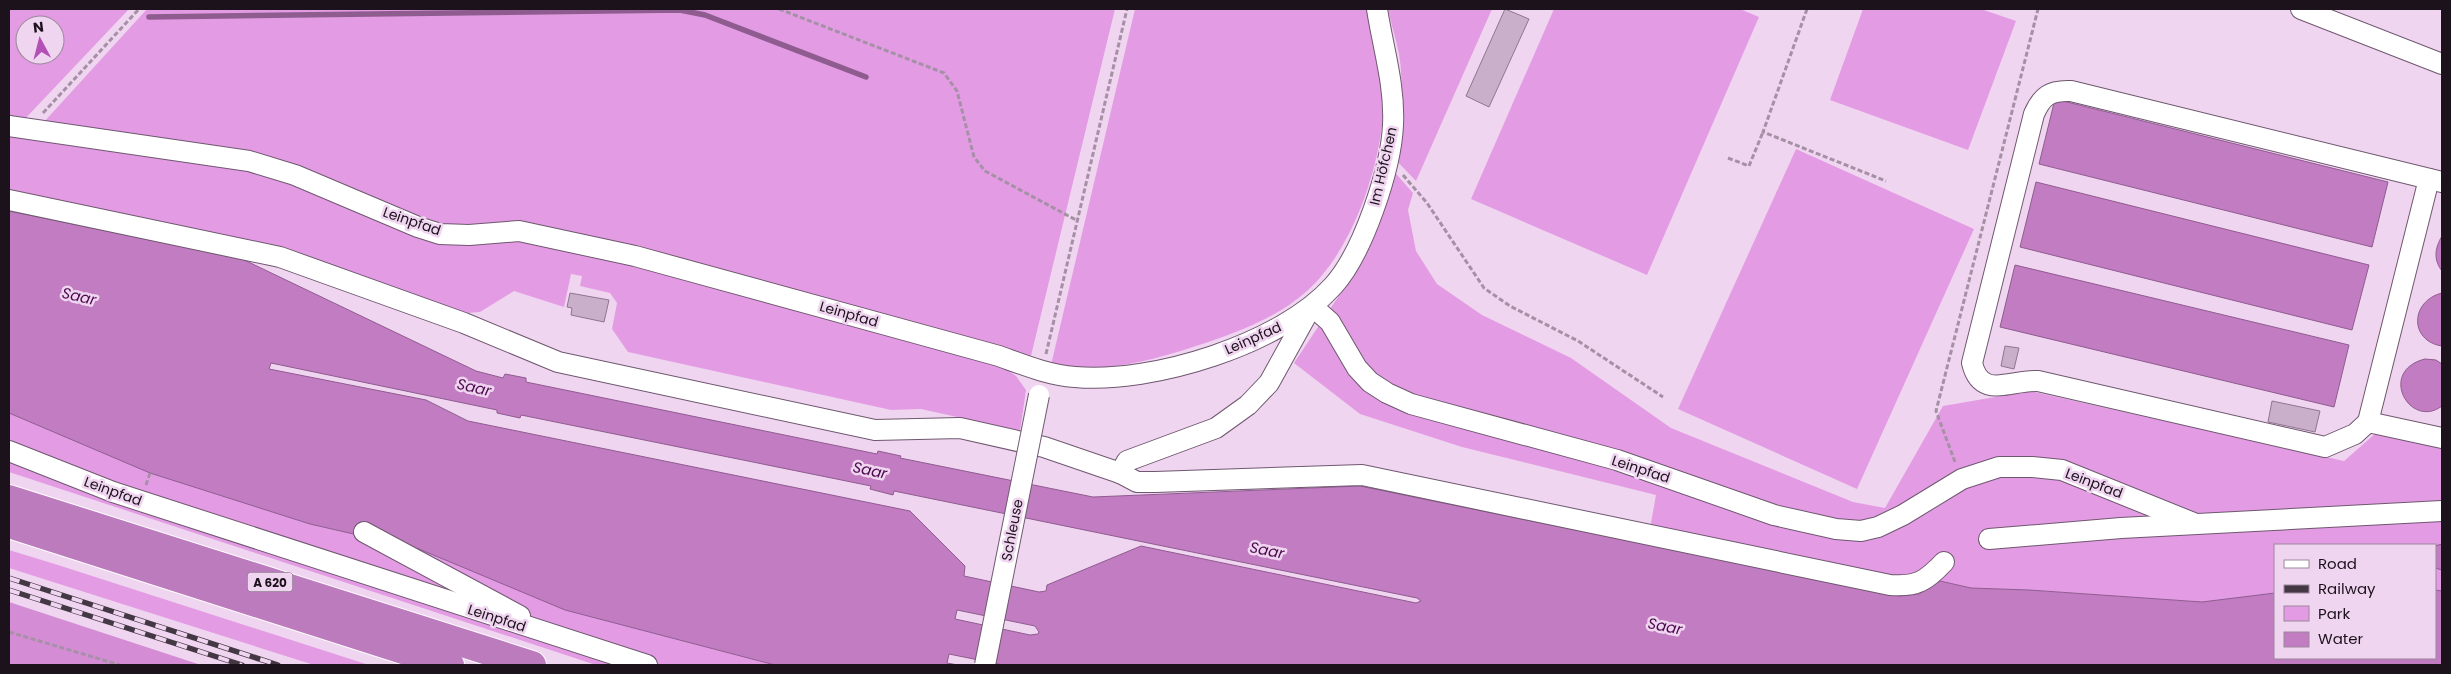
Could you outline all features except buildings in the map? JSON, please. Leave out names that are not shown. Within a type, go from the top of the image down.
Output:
[{"type":"highway","name":"A 620","points":[[9,499],[532,665]]},
{"type":"highway","name":"A 620","points":[[9,524],[450,665]]},
{"type":"street","name":"Im Höfchen","points":[[1312,306],[1334,286],[1355,253],[1371,215],[1387,158],[1393,126],[1392,82],[1377,9]]},
{"type":"street","points":[[2301,9],[2442,64]]},
{"type":"street","points":[[2071,91],[2436,180],[2368,422],[2355,434],[2325,446],[2038,381],[2023,380],[1994,386],[1983,383],[1976,377],[1972,363],[2034,114],[2039,102],[2047,95],[2071,91]]},
{"type":"street","name":"Leinpfad","points":[[18,127],[249,161],[295,175],[440,234],[519,231],[635,256],[999,356],[1042,372],[1076,377],[1152,374],[1204,360],[1280,326],[1312,306],[1330,322],[1358,368],[1370,382],[1411,404],[1616,460],[1774,515],[1836,529],[1861,530],[1878,527],[1903,515],[1962,479],[1999,467],[2032,467],[2062,470],[2196,524],[2442,511]]},
{"type":"street","points":[[9,200],[280,258],[455,320],[558,362],[875,430],[960,428],[1044,446],[1120,472],[1137,482],[1362,475],[1890,585],[1908,586],[1928,579],[1944,562]]},
{"type":"street","points":[[1120,472],[1127,461],[1216,428],[1248,405],[1269,383],[1312,306]]},
{"type":"street","name":"Schleuse","points":[[985,665],[1042,372]]},
{"type":"street","points":[[2368,422],[2442,438]]},
{"type":"street","name":"Leinpfad","points":[[9,451],[113,492],[566,641],[647,665]]},
{"type":"street","points":[[1989,539],[2196,524]]},
{"type":"street","points":[[364,532],[566,641]]},
{"type":"path","points":[[18,127],[139,9]]},
{"type":"path","points":[[779,9],[944,73],[957,91],[974,157],[985,172],[1076,220]]},
{"type":"path","points":[[1042,372],[1076,220],[1127,9]]},
{"type":"path","points":[[1728,158],[1749,166],[1807,9]]},
{"type":"path","points":[[1962,479],[1936,411],[2038,9]]},
{"type":"path","points":[[1763,132],[1886,181]]},
{"type":"path","points":[[1387,158],[1427,203],[1484,288],[1510,306],[1578,341],[1663,397]]},
{"type":"path","points":[[9,632],[120,665]]},
{"type":"green space","points":[[9,9],[129,9],[22,122],[9,119]]},
{"type":"green space","points":[[147,9],[1115,9],[1030,360],[737,276],[470,227],[440,225],[297,169],[43,123]]},
{"type":"green space","points":[[1135,9],[1369,9],[1384,85],[1383,120],[1379,146],[1364,200],[1339,251],[1324,273],[1295,301],[1254,324],[1178,352],[1124,365],[1106,367],[1088,368],[1051,365]]},
{"type":"green space","points":[[1388,9],[1492,9],[1416,181],[1393,157],[1399,118],[1401,67]]},
{"type":"green space","points":[[1554,9],[1740,9],[1759,17],[1647,275],[1471,199]]},
{"type":"green space","points":[[1863,9],[1981,9],[2016,21],[1968,150],[1830,100]]},
{"type":"green space","points":[[9,131],[248,168],[294,181],[437,240],[517,237],[643,265],[997,363],[1016,376],[1026,390],[1020,431],[921,409],[891,410],[628,352],[612,329],[617,303],[610,293],[580,286],[582,276],[571,274],[564,307],[514,291],[480,312],[467,313],[276,246],[9,193]]},
{"type":"green space","points":[[1796,149],[1974,229],[1857,489],[1678,409]]},
{"type":"green space","points":[[1391,168],[1413,193],[1408,210],[1416,251],[1437,284],[1482,315],[1571,358],[1671,428],[1853,502],[1885,508],[1943,406],[2030,391],[2344,461],[2376,433],[2442,449],[2442,591],[2436,590],[2436,544],[2274,544],[2274,593],[2202,602],[2029,590],[1971,588],[1940,581],[1919,594],[1899,596],[1647,545],[1656,495],[1462,447],[1360,414],[1294,363],[1366,255]]},
{"type":"green space","points":[[9,413],[150,473],[310,524],[419,549],[565,610],[775,665],[596,665],[9,472]]},
{"type":"green space","points":[[9,550],[369,665],[314,665],[9,568]]},
{"type":"shaded area","points":[[9,602],[201,665],[9,665]]},
{"type":"water","points":[[2055,99],[2388,182],[2372,247],[2039,164]]},
{"type":"water","points":[[2036,182],[2369,265],[2352,330],[2020,247]]},
{"type":"water","name":"Saar","points":[[9,211],[240,258],[476,371],[503,378],[505,374],[526,378],[526,382],[877,454],[878,451],[901,456],[900,458],[1093,497],[1360,486],[1899,596],[1919,594],[1940,581],[1971,588],[2029,590],[2202,602],[2274,593],[2274,659],[2436,659],[2436,590],[2442,591],[2442,665],[1003,665],[949,654],[947,663],[958,665],[775,665],[565,610],[419,549],[310,524],[150,473],[9,413]],"holes":[[[271,363],[497,410],[497,413],[520,418],[521,415],[871,486],[870,489],[893,495],[894,491],[1417,598],[1421,601],[1416,603],[1141,546],[1047,585],[1046,591],[1039,592],[964,576],[965,566],[910,511],[468,421],[426,400],[269,369]],[[957,610],[1035,626],[1039,632],[1038,634],[1030,635],[955,619]]]},
{"type":"water","points":[[2442,236],[2442,271],[2437,262],[2436,253]]},
{"type":"water","points":[[2015,265],[2349,345],[2334,407],[2000,327]]},
{"type":"water","points":[[2442,293],[2442,346],[2431,343],[2424,337],[2419,329],[2418,321],[2419,312],[2424,304],[2431,297]]},
{"type":"water","points":[[2425,359],[2436,360],[2442,364],[2442,406],[2430,411],[2419,410],[2410,405],[2404,396],[2401,385],[2403,375],[2411,365]]},
{"type":"water","points":[[2442,544],[2442,570],[2436,568],[2436,546]]},
{"type":"waterway","points":[[149,17],[680,10],[705,15],[866,77]]},
{"type":"railway","points":[[9,578],[278,665]]},
{"type":"railway","points":[[9,590],[242,665]]}]
